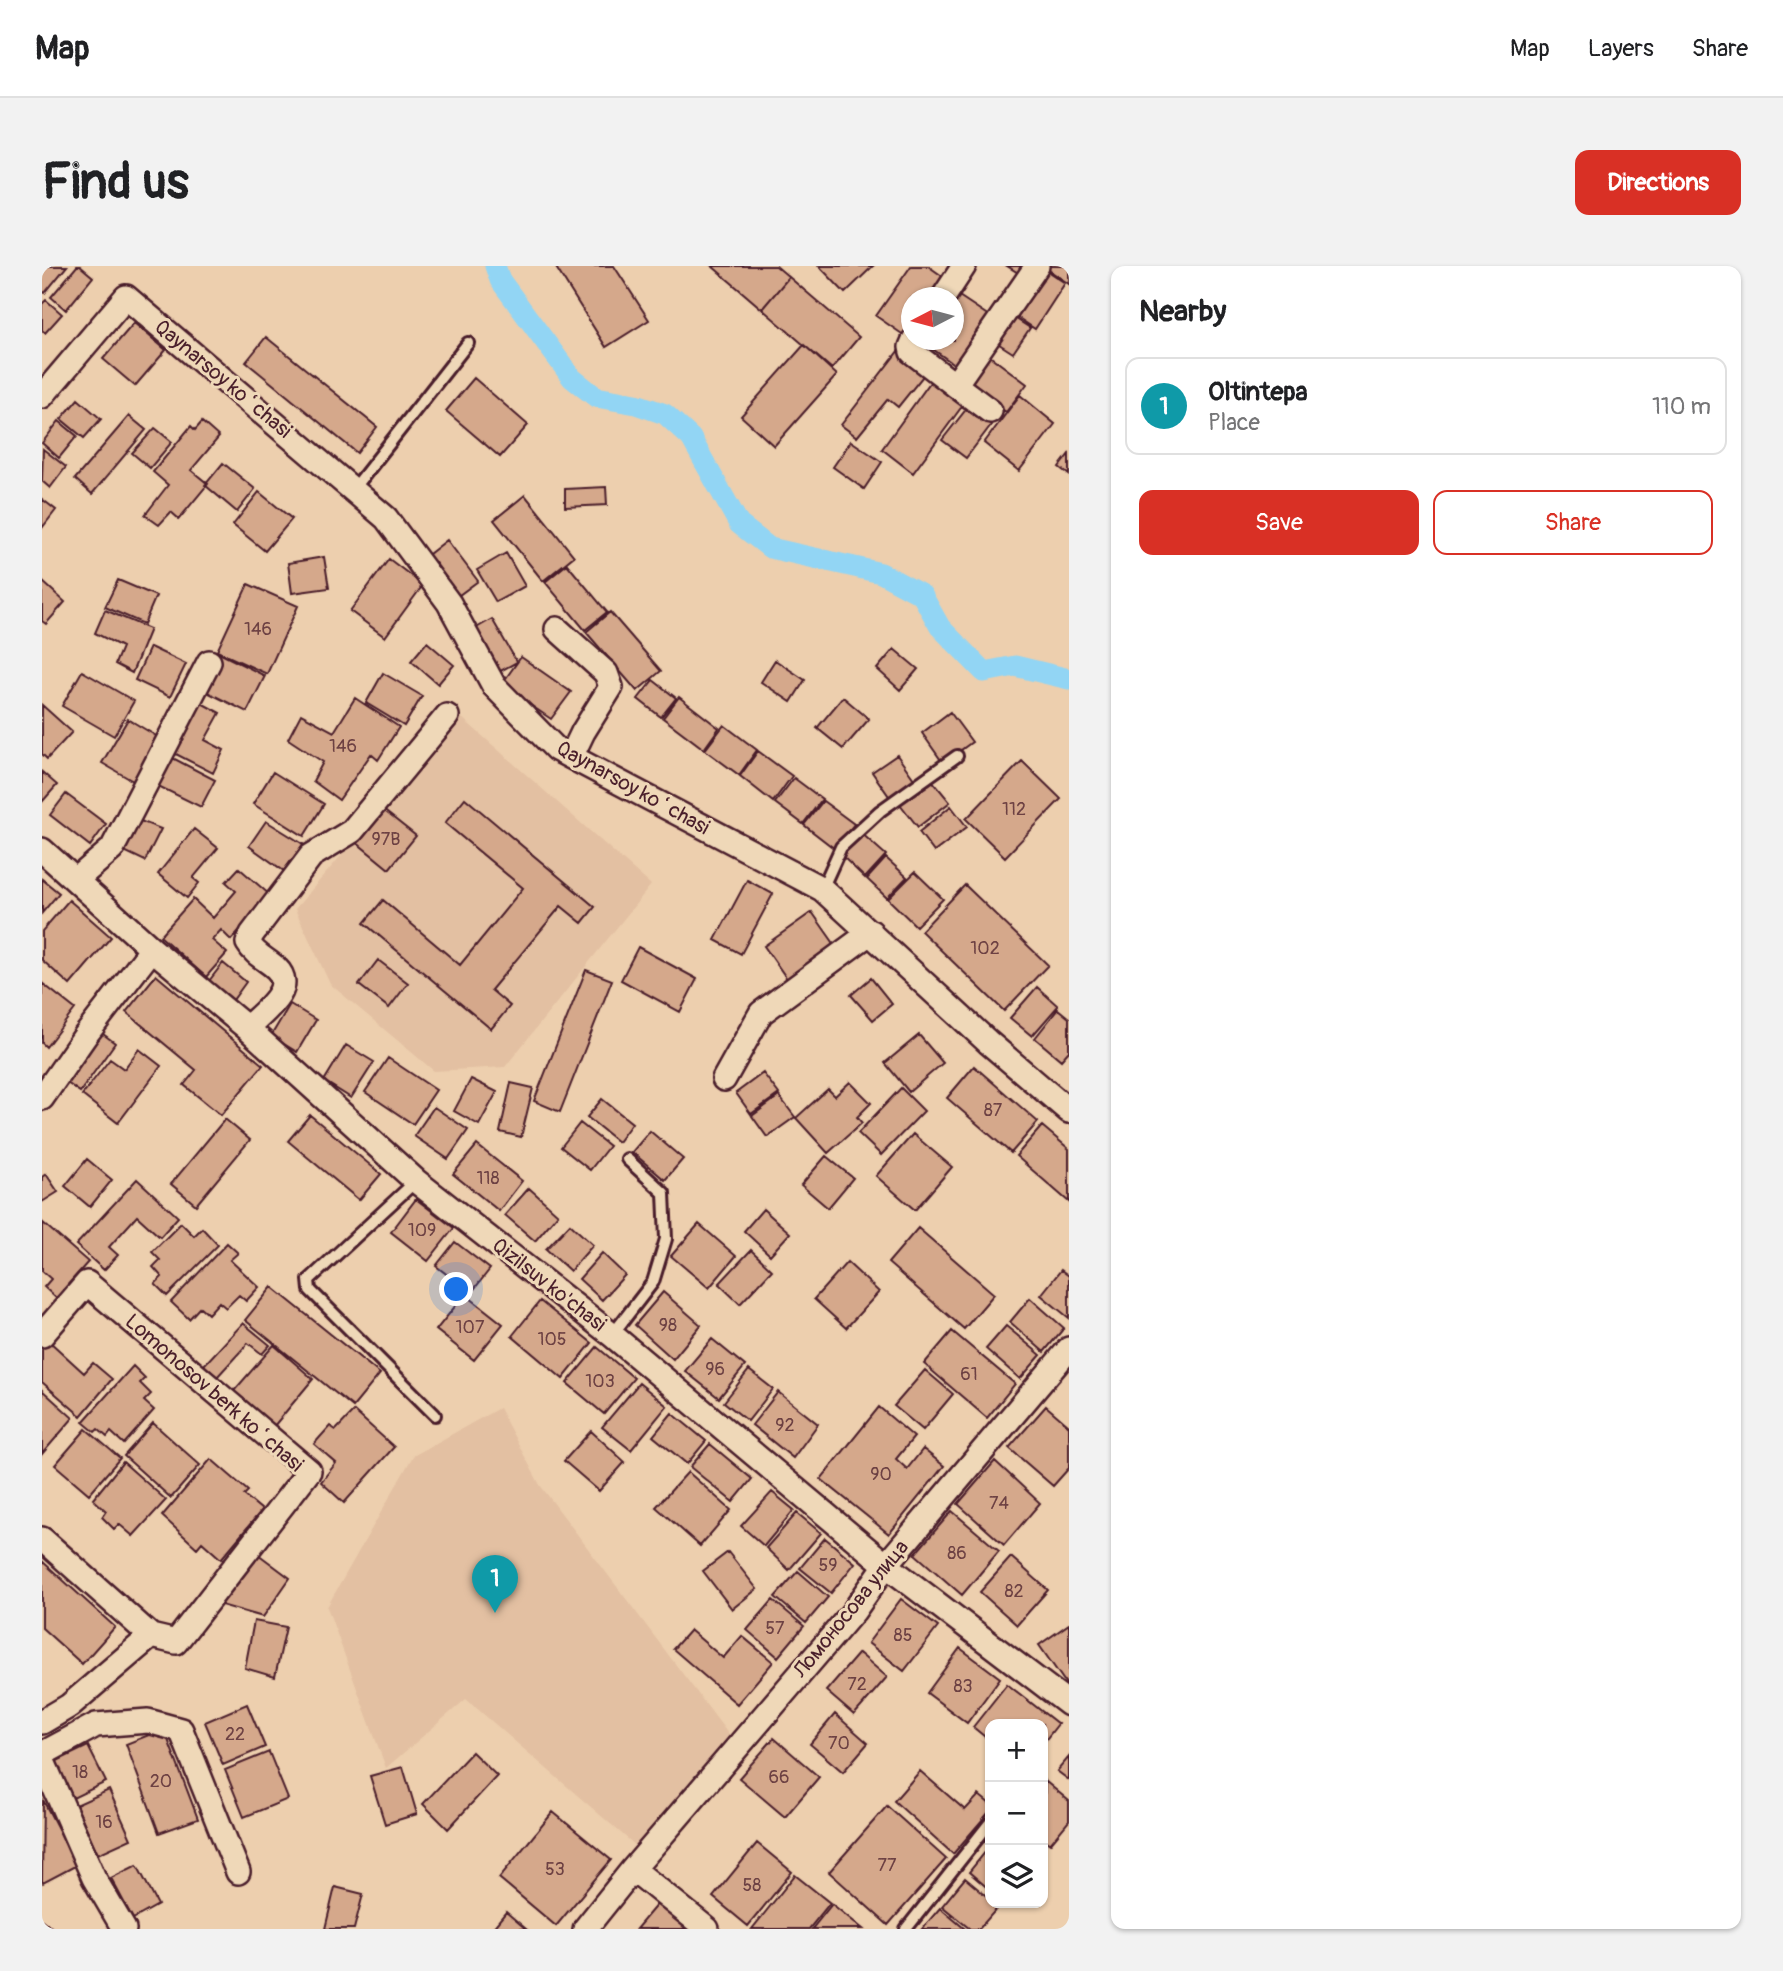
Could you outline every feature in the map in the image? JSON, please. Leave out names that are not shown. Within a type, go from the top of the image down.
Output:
[{"type":"street","points":[[950,287],[964,266]]},
{"type":"street","points":[[955,385],[1037,266]]},
{"type":"street","name":"Qaynarsoy koʻchasi","points":[[42,396],[127,297],[386,518],[449,603],[494,686],[556,749],[822,889],[943,1002],[1069,1111]]},
{"type":"street","points":[[912,350],[990,411]]},
{"type":"street","points":[[557,629],[606,673],[611,687],[571,757]]},
{"type":"street","points":[[77,879],[112,849],[209,662]]},
{"type":"street","points":[[247,1028],[283,991],[285,981],[278,970],[252,950],[248,943],[252,934],[312,856],[352,831],[447,716]]},
{"type":"street","name":"Qizilsuv ko'chasi","points":[[42,850],[152,949],[247,1028],[416,1181],[612,1335],[886,1565],[1069,1704]]},
{"type":"street","points":[[724,1079],[761,1013],[870,932]]},
{"type":"street","points":[[42,1098],[85,1036],[152,949]]},
{"type":"street","name":"Lomonosov berk koʻchasi","points":[[42,1335],[87,1283],[309,1471],[176,1642],[150,1636]]},
{"type":"street","name":"Ломоносова улица","points":[[585,1929],[633,1869],[854,1611],[886,1565],[1069,1349]]},
{"type":"street","points":[[42,1539],[150,1636],[69,1706],[42,1722]]},
{"type":"street","points":[[124,1929],[94,1878],[42,1757],[96,1725],[148,1721],[181,1730],[238,1872]]},
{"type":"street","points":[[633,1869],[707,1929]]},
{"type":"lane","points":[[353,490],[467,342]]},
{"type":"lane","points":[[822,889],[841,847],[880,811],[957,756]]},
{"type":"lane","points":[[612,1335],[653,1282],[666,1239],[664,1193],[627,1159]]},
{"type":"lane","points":[[416,1181],[309,1280],[309,1285],[310,1290],[435,1415]]},
{"type":"lane","points":[[906,1929],[985,1829]]},
{"type":"shaded area","points":[[461,717],[651,885],[505,1067],[434,1071],[330,984],[295,909]]},
{"type":"shaded area","points":[[499,1408],[540,1485],[729,1735],[636,1846],[466,1699],[386,1768],[327,1607],[413,1456]]},
{"type":"building","points":[[42,266],[67,266],[45,293],[42,291]]},
{"type":"building","points":[[77,266],[93,277],[66,310],[51,297]]},
{"type":"building","points":[[555,266],[614,266],[649,320],[606,347]]},
{"type":"building","points":[[712,266],[776,266],[789,277],[762,309]]},
{"type":"building","points":[[819,266],[873,266],[845,293]]},
{"type":"building","points":[[911,266],[928,266],[945,278],[939,287],[901,287],[901,333],[876,316]]},
{"type":"building","points":[[1007,266],[1031,266],[1025,277]]},
{"type":"building","points":[[1069,266],[1069,284],[1046,268]]},
{"type":"building","points":[[1044,269],[1065,283],[1035,329],[1014,315]]},
{"type":"building","points":[[789,277],[859,337],[832,369],[762,309]]},
{"type":"building","points":[[964,299],[992,318],[958,367],[934,350],[964,350]]},
{"type":"building","points":[[46,300],[62,314],[45,333],[42,330],[42,304]]},
{"type":"building","points":[[1013,317],[1030,328],[1013,353],[996,342]]},
{"type":"building","points":[[134,323],[166,350],[135,386],[103,359]]},
{"type":"building","points":[[266,337],[377,427],[357,453],[246,362]]},
{"type":"building","points":[[804,345],[837,375],[774,446],[741,416]]},
{"type":"building","points":[[899,350],[927,371],[898,407],[888,399],[857,437],[841,425]]},
{"type":"building","points":[[987,354],[1027,384],[1006,412],[968,384]]},
{"type":"building","points":[[474,378],[528,425],[500,457],[446,411]]},
{"type":"building","points":[[931,381],[963,405],[913,473],[882,449]]},
{"type":"building","points":[[1020,395],[1055,424],[1019,471],[984,443]]},
{"type":"building","points":[[78,399],[101,419],[84,438],[61,419]]},
{"type":"building","points":[[968,407],[991,425],[966,458],[942,440]]},
{"type":"building","points":[[129,416],[146,430],[92,494],[75,479]]},
{"type":"building","points":[[59,421],[77,436],[59,458],[42,443]]},
{"type":"building","points":[[202,422],[219,437],[191,470],[208,484],[179,519],[171,512],[159,525],[145,515],[168,485],[153,472],[191,426],[195,430]]},
{"type":"building","points":[[155,428],[172,442],[150,468],[132,453]]},
{"type":"building","points":[[851,441],[882,462],[864,489],[833,467]]},
{"type":"building","points":[[43,449],[66,467],[50,488],[42,481]]},
{"type":"building","points":[[1069,454],[1069,475],[1059,467]]},
{"type":"building","points":[[223,463],[255,489],[237,512],[205,485]]},
{"type":"building","points":[[606,487],[607,505],[565,507],[565,489]]},
{"type":"building","points":[[259,492],[292,519],[265,551],[233,525]]},
{"type":"building","points":[[525,495],[574,556],[543,581],[494,520]]},
{"type":"building","points":[[42,499],[56,510],[42,528]]},
{"type":"building","points":[[447,540],[478,581],[455,598],[424,558]]},
{"type":"building","points":[[506,553],[525,586],[496,602],[477,570]]},
{"type":"building","points":[[324,557],[329,588],[292,593],[288,563]]},
{"type":"building","points":[[389,559],[423,585],[385,637],[350,611]]},
{"type":"building","points":[[567,564],[607,612],[585,630],[545,582]]},
{"type":"building","points":[[118,580],[156,596],[144,624],[105,607]]},
{"type":"building","points":[[42,581],[65,602],[46,624],[42,621]]},
{"type":"building","points":[[248,584],[298,606],[267,674],[217,651]]},
{"type":"building","points":[[105,610],[150,629],[132,673],[115,664],[122,647],[95,633]]},
{"type":"building","points":[[610,612],[661,671],[637,691],[586,632]]},
{"type":"building","points":[[492,619],[517,662],[497,673],[473,630]]},
{"type":"building","points":[[427,642],[454,665],[438,684],[411,661]]},
{"type":"building","points":[[150,647],[186,664],[170,697],[135,680]]},
{"type":"building","points":[[894,649],[918,669],[900,690],[877,669]]},
{"type":"building","points":[[217,652],[265,676],[247,712],[199,688]]},
{"type":"building","points":[[521,657],[571,692],[551,719],[501,685]]},
{"type":"building","points":[[775,660],[805,680],[791,702],[761,682]]},
{"type":"building","points":[[82,671],[134,701],[114,736],[62,706]]},
{"type":"building","points":[[383,673],[422,696],[404,726],[366,703]]},
{"type":"building","points":[[653,680],[676,698],[661,717],[638,699]]},
{"type":"building","points":[[679,697],[719,728],[704,749],[663,718]]},
{"type":"building","points":[[843,697],[869,719],[843,749],[817,728]]},
{"type":"building","points":[[355,698],[399,727],[378,760],[371,754],[339,800],[313,781],[323,762],[288,739],[301,714],[334,732]]},
{"type":"building","points":[[194,699],[220,713],[205,740],[224,750],[213,773],[168,750]]},
{"type":"building","points":[[42,705],[72,732],[47,759],[42,754]]},
{"type":"building","points":[[950,712],[972,742],[943,763],[922,733]]},
{"type":"building","points":[[128,719],[158,737],[133,781],[102,763]]},
{"type":"building","points":[[724,725],[757,750],[739,775],[705,750]]},
{"type":"building","points":[[758,751],[792,776],[773,802],[740,776]]},
{"type":"building","points":[[165,754],[215,780],[201,807],[150,782]]},
{"type":"building","points":[[897,755],[916,782],[891,799],[872,772]]},
{"type":"building","points":[[1022,761],[1061,799],[1005,857],[966,819]]},
{"type":"building","points":[[42,772],[57,785],[42,802]]},
{"type":"building","points":[[273,772],[324,804],[304,836],[253,804]]},
{"type":"building","points":[[794,778],[822,799],[803,824],[775,803]]},
{"type":"building","points":[[931,779],[950,802],[918,827],[900,804]]},
{"type":"building","points":[[66,794],[106,824],[90,846],[50,815]]},
{"type":"building","points":[[465,798],[595,907],[582,923],[561,906],[491,990],[510,1006],[491,1029],[364,923],[383,900],[460,965],[523,888],[445,823]]},
{"type":"building","points":[[823,801],[854,824],[835,849],[804,825]]},
{"type":"building","points":[[951,806],[967,827],[934,852],[919,832]]},
{"type":"building","points":[[382,809],[416,836],[389,869],[356,842]]},
{"type":"building","points":[[135,819],[161,829],[145,861],[120,849]]},
{"type":"building","points":[[266,821],[303,844],[284,871],[249,846]]},
{"type":"building","points":[[194,829],[218,848],[193,878],[199,883],[187,898],[158,874]]},
{"type":"building","points":[[860,832],[886,855],[865,878],[840,854]]},
{"type":"building","points":[[886,858],[907,877],[887,898],[867,879]]},
{"type":"building","points":[[239,868],[270,895],[231,940],[221,930],[212,940],[227,953],[206,977],[160,936],[193,899],[213,918],[236,891],[226,882]]},
{"type":"building","points":[[915,872],[943,899],[916,926],[888,899]]},
{"type":"building","points":[[42,879],[59,893],[42,913]]},
{"type":"building","points":[[747,880],[773,894],[741,954],[715,940]]},
{"type":"building","points":[[965,885],[1048,965],[1004,1011],[921,931]]},
{"type":"building","points":[[69,900],[111,937],[70,985],[42,960],[42,931]]},
{"type":"building","points":[[812,912],[840,952],[792,986],[764,946]]},
{"type":"building","points":[[638,947],[697,979],[680,1012],[621,980]]},
{"type":"building","points":[[378,960],[408,983],[389,1008],[359,985]]},
{"type":"building","points":[[223,963],[246,982],[233,1000],[209,981]]},
{"type":"building","points":[[586,970],[612,980],[560,1112],[534,1101]]},
{"type":"building","points":[[156,975],[263,1065],[221,1115],[184,1085],[196,1070],[126,1012]]},
{"type":"building","points":[[871,978],[892,1004],[873,1020],[851,995]]},
{"type":"building","points":[[42,983],[75,1009],[46,1047],[42,1043]]},
{"type":"building","points":[[1037,987],[1058,1006],[1032,1036],[1010,1018]]},
{"type":"building","points":[[290,1004],[316,1020],[297,1052],[271,1036]]},
{"type":"building","points":[[1058,1009],[1069,1018],[1069,1051],[1061,1060],[1035,1038]]},
{"type":"building","points":[[95,1028],[115,1043],[80,1092],[60,1078]]},
{"type":"building","points":[[919,1035],[943,1063],[909,1092],[885,1063]]},
{"type":"building","points":[[346,1045],[374,1062],[351,1098],[324,1081]]},
{"type":"building","points":[[139,1049],[161,1066],[118,1123],[82,1095],[110,1059],[124,1069]]},
{"type":"building","points":[[388,1058],[436,1090],[413,1124],[365,1092]]},
{"type":"building","points":[[974,1066],[1038,1122],[1011,1153],[947,1098]]},
{"type":"building","points":[[763,1073],[779,1094],[751,1114],[736,1093]]},
{"type":"building","points":[[471,1079],[497,1092],[479,1125],[454,1111]]},
{"type":"building","points":[[850,1082],[871,1103],[857,1117],[862,1123],[828,1153],[796,1118],[828,1089],[835,1096]]},
{"type":"building","points":[[511,1083],[533,1088],[521,1137],[500,1132]]},
{"type":"building","points":[[901,1088],[924,1111],[881,1155],[858,1133]]},
{"type":"building","points":[[779,1096],[795,1117],[767,1137],[752,1116]]},
{"type":"building","points":[[602,1099],[632,1123],[618,1142],[587,1117]]},
{"type":"building","points":[[434,1107],[468,1130],[448,1159],[414,1136]]},
{"type":"building","points":[[310,1115],[381,1174],[359,1200],[288,1141]]},
{"type":"building","points":[[225,1119],[250,1140],[196,1205],[171,1184]]},
{"type":"building","points":[[580,1123],[609,1146],[590,1170],[561,1147]]},
{"type":"building","points":[[1042,1126],[1069,1149],[1069,1202],[1016,1156]]},
{"type":"building","points":[[650,1131],[683,1159],[665,1180],[632,1152]]},
{"type":"building","points":[[913,1134],[952,1167],[915,1210],[876,1176]]},
{"type":"building","points":[[477,1145],[522,1181],[499,1211],[453,1174]]},
{"type":"building","points":[[826,1156],[853,1178],[828,1208],[801,1185]]},
{"type":"building","points":[[87,1159],[112,1180],[90,1207],[65,1186]]},
{"type":"building","points":[[46,1174],[58,1192],[42,1202],[42,1177]]},
{"type":"building","points":[[137,1179],[178,1217],[160,1237],[137,1216],[109,1247],[118,1255],[104,1270],[76,1245]]},
{"type":"building","points":[[529,1188],[558,1214],[535,1241],[505,1215]]},
{"type":"building","points":[[416,1199],[454,1228],[428,1261],[391,1232]]},
{"type":"building","points":[[763,1209],[790,1233],[770,1255],[744,1231]]},
{"type":"building","points":[[42,1222],[88,1262],[56,1298],[44,1287],[51,1279],[42,1271]]},
{"type":"building","points":[[181,1223],[194,1236],[202,1228],[218,1245],[167,1296],[155,1284],[162,1277],[153,1267],[160,1260],[152,1252]]},
{"type":"building","points":[[570,1224],[593,1245],[570,1271],[546,1249]]},
{"type":"building","points":[[699,1224],[736,1256],[709,1288],[671,1256]]},
{"type":"building","points":[[918,1228],[994,1294],[964,1329],[888,1263]]},
{"type":"building","points":[[455,1242],[490,1269],[471,1293],[436,1266]]},
{"type":"building","points":[[227,1243],[238,1253],[230,1260],[259,1287],[246,1301],[239,1295],[226,1308],[219,1302],[208,1314],[200,1307],[189,1319],[171,1302]]},
{"type":"building","points":[[751,1250],[772,1270],[740,1304],[719,1284]]},
{"type":"building","points":[[602,1253],[625,1275],[602,1300],[579,1279]]},
{"type":"building","points":[[847,1262],[879,1292],[846,1328],[814,1299]]},
{"type":"building","points":[[1061,1270],[1069,1276],[1069,1318],[1041,1295]]},
{"type":"building","points":[[272,1287],[380,1374],[353,1407],[245,1320]]},
{"type":"building","points":[[663,1292],[701,1325],[673,1359],[635,1325]]},
{"type":"building","points":[[465,1294],[503,1324],[474,1360],[436,1330]]},
{"type":"building","points":[[1030,1298],[1064,1328],[1044,1352],[1010,1322]]},
{"type":"building","points":[[540,1301],[592,1343],[563,1379],[512,1336]]},
{"type":"building","points":[[243,1323],[270,1345],[262,1354],[248,1343],[217,1377],[204,1365]]},
{"type":"building","points":[[1006,1326],[1041,1355],[1020,1379],[986,1349]]},
{"type":"building","points":[[952,1331],[1015,1384],[987,1418],[924,1364]]},
{"type":"building","points":[[712,1339],[745,1366],[719,1398],[685,1371]]},
{"type":"building","points":[[49,1341],[84,1373],[93,1363],[112,1379],[81,1416],[42,1382],[42,1350]]},
{"type":"building","points":[[274,1345],[313,1379],[274,1426],[233,1392]]},
{"type":"building","points":[[597,1347],[634,1378],[604,1414],[567,1383]]},
{"type":"building","points":[[133,1366],[145,1378],[140,1383],[151,1394],[144,1401],[154,1410],[124,1444],[111,1432],[107,1437],[98,1429],[95,1432],[83,1422]]},
{"type":"building","points":[[749,1370],[773,1389],[748,1421],[724,1402]]},
{"type":"building","points":[[925,1370],[953,1394],[923,1430],[894,1406]]},
{"type":"building","points":[[639,1383],[667,1406],[631,1450],[602,1427]]},
{"type":"building","points":[[42,1390],[73,1418],[42,1454]]},
{"type":"building","points":[[778,1392],[818,1424],[793,1458],[752,1425]]},
{"type":"building","points":[[1046,1406],[1069,1426],[1069,1468],[1053,1486],[1009,1448]]},
{"type":"building","points":[[879,1407],[914,1437],[896,1459],[907,1469],[923,1449],[944,1466],[889,1534],[821,1479]]},
{"type":"building","points":[[354,1411],[394,1447],[344,1503],[321,1482],[336,1463],[314,1444],[330,1426],[336,1430]]},
{"type":"building","points":[[672,1413],[706,1441],[687,1464],[653,1436]]},
{"type":"building","points":[[153,1423],[200,1465],[171,1498],[124,1456]]},
{"type":"building","points":[[86,1429],[120,1458],[89,1494],[55,1465]]},
{"type":"building","points":[[591,1431],[625,1462],[599,1491],[564,1461]]},
{"type":"building","points":[[710,1444],[752,1479],[733,1502],[690,1467]]},
{"type":"building","points":[[211,1459],[248,1491],[244,1495],[262,1510],[221,1559],[202,1542],[197,1548],[162,1516]]},
{"type":"building","points":[[995,1461],[1040,1503],[1004,1545],[958,1504]]},
{"type":"building","points":[[123,1462],[166,1500],[133,1536],[119,1524],[114,1529],[102,1517],[106,1511],[93,1499]]},
{"type":"building","points":[[688,1472],[731,1510],[700,1546],[656,1507]]},
{"type":"building","points":[[772,1492],[794,1510],[764,1546],[741,1526]]},
{"type":"building","points":[[952,1511],[999,1551],[962,1595],[915,1554]]},
{"type":"building","points":[[797,1513],[821,1533],[789,1570],[766,1548]]},
{"type":"building","points":[[825,1538],[855,1563],[831,1593],[800,1568]]},
{"type":"building","points":[[728,1552],[757,1589],[732,1609],[703,1571]]},
{"type":"building","points":[[258,1554],[290,1578],[263,1617],[221,1605]]},
{"type":"building","points":[[1011,1557],[1048,1590],[1017,1625],[980,1592]]},
{"type":"building","points":[[42,1561],[115,1627],[82,1664],[42,1628]]},
{"type":"building","points":[[798,1571],[828,1597],[806,1623],[775,1597]]},
{"type":"building","points":[[901,1599],[938,1627],[904,1671],[868,1643]]},
{"type":"building","points":[[773,1600],[804,1626],[778,1657],[747,1630]]},
{"type":"building","points":[[254,1621],[286,1627],[275,1677],[245,1668]]},
{"type":"building","points":[[1069,1624],[1069,1688],[1039,1645]]},
{"type":"building","points":[[690,1630],[723,1658],[742,1636],[773,1662],[737,1704],[673,1649]]},
{"type":"building","points":[[960,1648],[1000,1678],[967,1723],[927,1693]]},
{"type":"building","points":[[859,1653],[887,1677],[854,1715],[826,1691]]},
{"type":"building","points":[[1007,1684],[1058,1724],[1048,1737],[1048,1719],[985,1719],[985,1737],[973,1727]]},
{"type":"building","points":[[247,1704],[265,1747],[223,1765],[205,1722]]},
{"type":"building","points":[[835,1714],[868,1743],[843,1772],[810,1744]]},
{"type":"building","points":[[164,1729],[198,1819],[159,1833],[126,1744]]},
{"type":"building","points":[[774,1738],[819,1777],[785,1817],[739,1778]]},
{"type":"building","points":[[88,1746],[106,1782],[73,1798],[55,1762]]},
{"type":"building","points":[[269,1752],[288,1799],[244,1817],[225,1770]]},
{"type":"building","points":[[472,1752],[497,1776],[448,1829],[423,1804]]},
{"type":"building","points":[[1069,1757],[1069,1780],[1057,1771]]},
{"type":"building","points":[[403,1767],[417,1814],[385,1824],[370,1776]]},
{"type":"building","points":[[920,1771],[965,1810],[979,1795],[985,1800],[985,1817],[953,1854],[894,1801]]},
{"type":"building","points":[[1048,1784],[1069,1801],[1069,1821],[1050,1844]]},
{"type":"building","points":[[109,1790],[131,1839],[98,1854],[76,1805]]},
{"type":"building","points":[[43,1800],[77,1865],[43,1883],[42,1881]]},
{"type":"building","points":[[887,1806],[946,1859],[888,1925],[829,1872]]},
{"type":"building","points":[[553,1812],[611,1860],[556,1926],[499,1878]]},
{"type":"building","points":[[757,1843],[792,1872],[748,1926],[713,1897]]},
{"type":"building","points":[[985,1852],[985,1886],[969,1872]]},
{"type":"building","points":[[137,1865],[158,1905],[133,1919],[111,1878]]},
{"type":"building","points":[[795,1875],[830,1903],[809,1929],[752,1929]]},
{"type":"building","points":[[965,1878],[985,1895],[985,1908],[997,1908],[979,1929],[970,1929],[942,1906]]},
{"type":"building","points":[[335,1887],[363,1894],[354,1929],[325,1929]]},
{"type":"building","points":[[658,1903],[689,1929],[636,1929]]},
{"type":"building","points":[[832,1904],[863,1929],[812,1929]]},
{"type":"building","points":[[940,1908],[965,1929],[922,1929]]},
{"type":"building","points":[[506,1912],[526,1929],[492,1929]]},
{"type":"building","points":[[42,1920],[54,1929],[42,1929]]},
{"type":"waterway","points":[[495,266],[500,280],[572,378],[596,397],[636,404],[665,414],[691,438],[739,524],[770,548],[881,573],[922,595],[940,627],[984,672],[1015,666],[1069,679]]},
{"type":"place","name":"Oltintepa","points":[[495,1613]]}]
